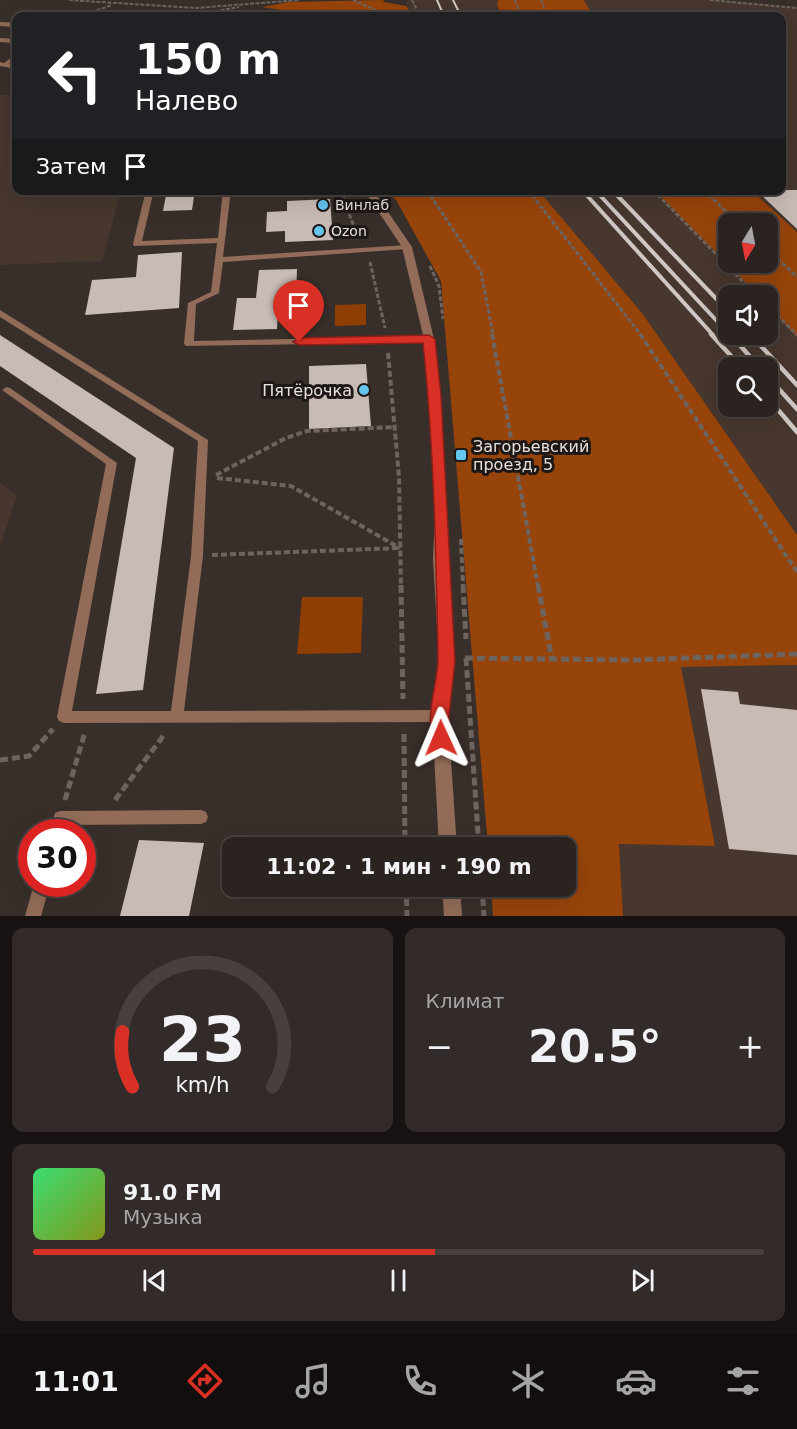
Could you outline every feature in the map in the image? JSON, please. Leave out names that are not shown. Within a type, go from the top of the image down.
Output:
[{"type":"street","points":[[371,195],[407,247],[429,339],[436,408],[446,661],[440,716],[447,837]]},
{"type":"street","points":[[452,897],[453,916]]},
{"type":"lane","points":[[149,195],[137,244],[221,240]]},
{"type":"lane","points":[[226,195],[215,293],[192,303],[189,344],[429,339]]},
{"type":"lane","points":[[219,260],[407,247]]},
{"type":"lane","points":[[0,313],[203,440],[197,556],[177,717]]},
{"type":"lane","points":[[7,390],[112,463],[64,717],[440,716]]},
{"type":"lane","points":[[96,819],[201,817]]},
{"type":"lane","points":[[33,916],[38,897]]},
{"type":"path","points":[[69,0],[196,8],[300,0]]},
{"type":"path","points":[[353,0],[380,12]]},
{"type":"path","points":[[710,0],[797,8]]},
{"type":"path","points":[[93,12],[116,4]]},
{"type":"path","points":[[211,12],[257,4]]},
{"type":"path","points":[[342,195],[359,242],[368,251],[387,339],[399,477],[405,837]]},
{"type":"path","points":[[431,195],[481,272],[552,660]]},
{"type":"path","points":[[532,195],[632,322],[797,572]]},
{"type":"path","points":[[658,195],[746,285]]},
{"type":"path","points":[[709,195],[728,213]]},
{"type":"path","points":[[778,259],[797,277]]},
{"type":"path","points":[[778,316],[797,335]]},
{"type":"path","points":[[395,427],[307,431],[286,438],[213,477],[291,486],[400,548]]},
{"type":"path","points":[[197,556],[400,548]]},
{"type":"path","points":[[446,661],[466,658],[552,660],[797,654]]},
{"type":"path","points":[[0,760],[28,756],[64,717]]},
{"type":"path","points":[[60,819],[89,717]]},
{"type":"path","points":[[102,818],[177,717]]},
{"type":"path","points":[[406,897],[407,916]]},
{"type":"path","points":[[483,897],[484,916]]},
{"type":"shaded area","points":[[383,0],[406,6],[410,12],[294,12],[262,7],[289,2]]},
{"type":"shaded area","points":[[408,0],[498,0],[497,6],[501,12],[410,12],[406,6]]},
{"type":"shaded area","points":[[498,0],[584,0],[591,12],[501,12],[497,6]]},
{"type":"shaded area","points":[[584,0],[708,0],[797,8],[797,232],[756,195],[786,195],[786,12],[591,12]]},
{"type":"shaded area","points":[[12,94],[12,195],[120,195],[102,261],[0,265],[0,95]]},
{"type":"shaded area","points":[[390,195],[542,195],[642,313],[797,535],[797,665],[681,667],[715,846],[619,844],[623,916],[493,916],[492,897],[576,897],[576,837],[487,837],[441,281],[396,200]]},
{"type":"shaded area","points":[[542,195],[659,195],[718,255],[718,273],[736,273],[748,285],[718,285],[718,345],[778,345],[778,317],[797,337],[797,535],[642,313]]},
{"type":"shaded area","points":[[659,195],[756,195],[776,213],[718,213],[718,255]]},
{"type":"shaded area","points":[[778,215],[797,232],[797,337],[778,317],[778,285],[748,285],[736,273],[778,273]]},
{"type":"shaded area","points":[[366,304],[366,325],[335,326],[335,305]]},
{"type":"shaded area","points":[[0,483],[17,496],[0,547]]},
{"type":"shaded area","points":[[302,597],[363,597],[361,653],[297,654]]},
{"type":"shaded area","points":[[797,665],[797,916],[623,916],[619,844],[715,846],[680,667]]},
{"type":"building","points":[[786,190],[797,190],[797,229],[761,195],[786,195]]},
{"type":"building","points":[[166,195],[194,195],[192,210],[163,211]]},
{"type":"building","points":[[330,199],[333,240],[285,242],[285,231],[266,232],[267,212],[287,211],[287,201]]},
{"type":"building","points":[[182,252],[179,308],[85,315],[92,280],[136,277],[138,255]]},
{"type":"building","points":[[297,269],[296,298],[279,298],[277,329],[233,330],[237,298],[256,298],[259,270]]},
{"type":"building","points":[[0,335],[174,448],[143,690],[96,694],[136,458],[0,366]]},
{"type":"building","points":[[366,364],[371,426],[309,429],[309,366]]},
{"type":"building","points":[[701,689],[738,692],[740,704],[797,710],[797,855],[729,849]]},
{"type":"building","points":[[139,840],[204,843],[189,916],[120,916]]},
{"type":"railway","points":[[437,0],[442,12]]},
{"type":"railway","points":[[453,0],[459,12]]},
{"type":"railway","points":[[587,195],[713,335]]},
{"type":"railway","points":[[600,195],[718,322]]},
{"type":"railway","points":[[617,195],[718,301]]},
{"type":"railway","points":[[711,334],[732,357]]},
{"type":"railway","points":[[740,345],[750,357]]},
{"type":"railway","points":[[760,345],[797,385]]},
{"type":"railway","points":[[778,388],[797,409]]},
{"type":"railway","points":[[778,410],[797,432]]},
{"type":"place","name":"Винлаб","points":[[323,205]]},
{"type":"place","name":"Ozon","points":[[319,231]]},
{"type":"place","name":"Пятёрочка","points":[[364,390]]},
{"type":"place","name":"Загорьевский проезд, 5","points":[[461,455]]},
{"type":"route","points":[[299,342],[429,339],[435,396],[441,509],[440,559],[446,661],[440,716],[441,738]]}]
